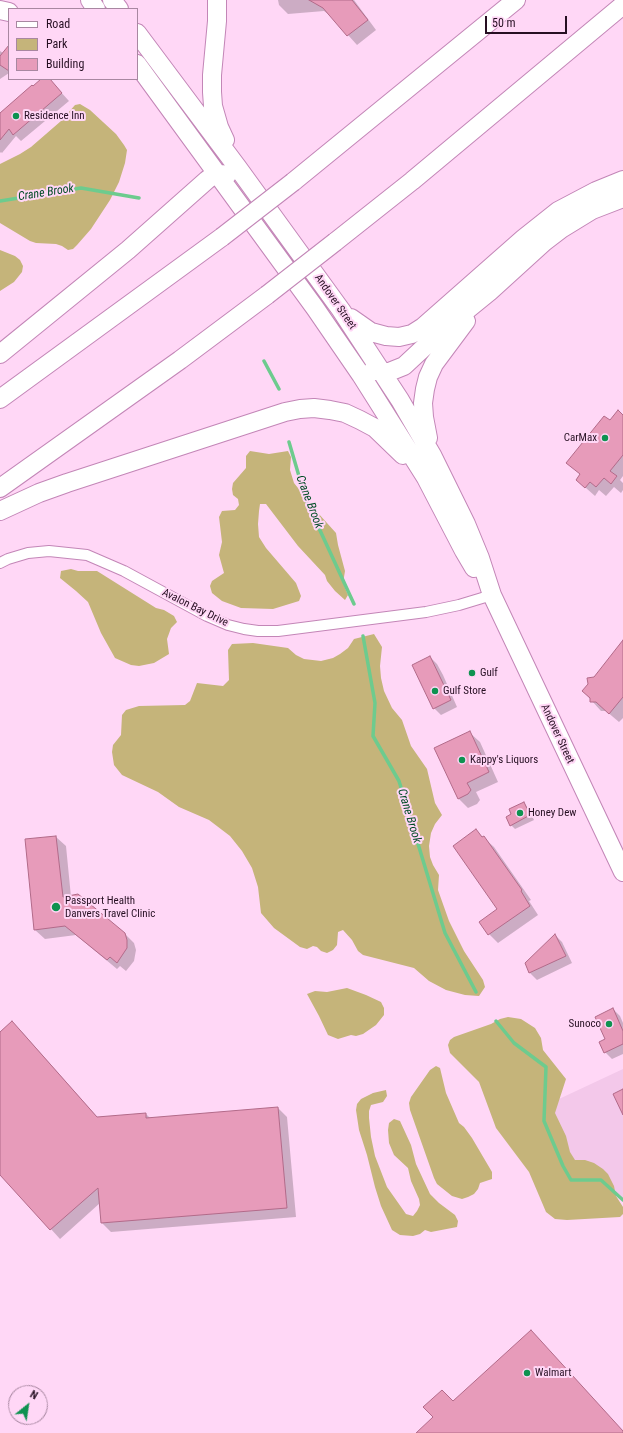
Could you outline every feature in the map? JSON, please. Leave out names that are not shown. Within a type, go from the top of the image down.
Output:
[{"type":"highway","points":[[112,0],[118,8]]},
{"type":"highway","points":[[217,0],[217,21],[212,75],[213,106],[218,127],[238,168]]},
{"type":"highway","points":[[0,399],[222,237],[293,182],[516,0]]},
{"type":"highway","points":[[0,488],[174,364],[267,295],[412,181],[623,5]]},
{"type":"highway","points":[[597,28],[623,9]]},
{"type":"highway","name":"Andover Street","points":[[138,34],[260,197],[341,310],[383,372],[432,455],[466,524],[492,595],[623,872]]},
{"type":"highway","name":"Andover Street","points":[[138,65],[345,351],[426,478],[464,551],[492,595]]},
{"type":"highway","points":[[138,74],[164,101]]},
{"type":"highway","points":[[0,354],[128,250],[216,173],[225,174],[235,178],[260,197]]},
{"type":"highway","points":[[341,310],[371,332],[386,336],[399,337],[412,334],[423,327],[524,238],[553,216],[576,201],[623,180]]},
{"type":"highway","points":[[345,351],[372,370],[383,372],[396,371],[404,366],[446,327],[489,292],[544,242],[561,229],[592,210],[623,198]]},
{"type":"highway","points":[[432,455],[424,417],[424,395],[428,377],[438,358],[489,292]]},
{"type":"highway","points":[[0,511],[67,483],[284,412],[300,409],[330,410],[345,413],[360,420],[374,428],[388,440],[426,478]]},
{"type":"street","name":"Avalon Bay Drive","points":[[0,563],[28,553],[49,551],[87,555],[124,571],[207,616],[228,625],[258,631],[278,631],[426,612],[459,605],[492,595]]},
{"type":"shaded area","points":[[623,1069],[623,1200],[601,1180],[571,1180],[544,1106]]},
{"type":"green space","points":[[80,104],[90,110],[116,134],[127,150],[125,163],[119,182],[110,200],[91,229],[73,249],[68,250],[56,244],[36,243],[30,241],[0,223],[0,164],[31,147],[61,121],[75,105]]},
{"type":"green space","points":[[0,250],[15,256],[20,260],[23,266],[22,272],[14,282],[0,291]]},
{"type":"green space","points":[[250,451],[269,454],[288,451],[291,457],[290,470],[294,483],[336,533],[345,571],[343,583],[348,595],[345,600],[335,591],[327,581],[325,575],[298,546],[266,504],[260,504],[258,524],[259,537],[266,548],[296,583],[301,596],[299,601],[273,609],[241,608],[222,601],[212,593],[210,586],[212,581],[224,573],[219,555],[222,542],[219,517],[222,511],[235,510],[239,505],[238,499],[233,495],[233,483],[246,468],[246,456]]},
{"type":"green space","points":[[71,569],[78,571],[97,571],[156,608],[164,610],[174,616],[177,622],[171,628],[167,639],[169,654],[154,663],[139,666],[131,665],[115,658],[101,633],[88,602],[60,578],[61,571]]},
{"type":"green space","points":[[374,634],[382,647],[380,666],[384,691],[392,708],[402,720],[411,746],[427,769],[435,803],[442,815],[435,824],[431,833],[429,846],[430,857],[439,875],[438,890],[449,921],[464,951],[483,980],[485,987],[479,996],[465,995],[446,990],[429,981],[414,968],[363,955],[358,951],[352,940],[343,930],[338,932],[337,945],[333,950],[327,953],[313,946],[307,949],[300,947],[274,928],[261,913],[258,887],[252,868],[242,851],[230,836],[209,820],[179,807],[158,792],[122,775],[114,765],[112,752],[113,745],[121,735],[122,715],[126,710],[139,706],[185,705],[190,701],[197,683],[223,686],[229,680],[228,650],[232,644],[253,643],[288,648],[296,655],[304,659],[321,661],[333,658],[340,654],[348,648],[354,639]]},
{"type":"green space","points":[[347,988],[381,1002],[384,1008],[384,1015],[376,1025],[363,1034],[356,1036],[351,1035],[338,1039],[328,1035],[307,994],[315,991],[327,992]]},
{"type":"green space","points":[[508,1017],[521,1019],[535,1028],[541,1038],[543,1050],[566,1079],[555,1113],[566,1136],[570,1152],[575,1160],[585,1160],[594,1163],[608,1174],[614,1186],[616,1196],[623,1207],[623,1214],[620,1217],[567,1220],[555,1219],[546,1212],[529,1172],[496,1128],[479,1082],[450,1053],[448,1045],[450,1040],[454,1037]]},
{"type":"green space","points":[[436,1066],[440,1068],[446,1093],[459,1123],[472,1138],[492,1172],[492,1179],[480,1183],[474,1194],[462,1199],[452,1196],[437,1184],[410,1110],[409,1103],[411,1097],[430,1070]]},
{"type":"green space","points":[[386,1090],[387,1096],[383,1102],[371,1105],[369,1118],[375,1156],[387,1187],[406,1214],[413,1216],[420,1205],[419,1199],[411,1181],[408,1168],[394,1155],[389,1143],[389,1123],[394,1119],[400,1121],[411,1145],[416,1164],[430,1194],[455,1215],[458,1221],[457,1227],[431,1232],[425,1230],[420,1234],[413,1236],[400,1235],[392,1230],[381,1206],[375,1187],[359,1130],[356,1110],[357,1104],[361,1099],[373,1093]]},
{"type":"building","points":[[309,0],[352,0],[368,20],[347,36],[323,8]]},
{"type":"building","points":[[8,46],[8,70],[0,65],[0,56]]},
{"type":"building","points":[[40,80],[51,80],[62,93],[13,135],[9,129],[0,140],[0,113],[32,85],[33,86]]},
{"type":"building","name":"CarMax","points":[[618,410],[623,415],[623,455],[610,471],[617,476],[611,484],[604,478],[596,487],[590,482],[585,488],[576,480],[580,474],[566,463],[604,416],[610,420]]},
{"type":"building","points":[[623,640],[623,697],[609,714],[596,702],[590,702],[590,698],[582,691],[588,684],[587,678],[594,677]]},
{"type":"building","name":"Gulf Store","points":[[430,656],[451,700],[433,709],[412,665]]},
{"type":"building","name":"Kappy's Liquors","points":[[470,731],[489,772],[467,783],[471,790],[468,794],[458,799],[434,748]]},
{"type":"building","name":"Honey Dew","points":[[524,802],[530,815],[510,826],[506,817],[511,814],[509,809]]},
{"type":"building","points":[[476,829],[482,837],[484,836],[522,890],[521,891],[530,906],[488,935],[479,922],[497,909],[453,846]]},
{"type":"building","points":[[56,836],[63,897],[78,894],[125,933],[127,948],[117,963],[110,957],[107,960],[65,926],[34,930],[25,839]]},
{"type":"building","points":[[555,934],[566,956],[529,973],[525,963]]},
{"type":"building","name":"Sunoco","points":[[613,1008],[623,1031],[623,1044],[604,1053],[599,1042],[605,1039],[595,1017]]},
{"type":"building","points":[[12,1021],[97,1117],[146,1113],[146,1118],[278,1107],[287,1208],[101,1223],[98,1188],[50,1230],[0,1175],[0,1032]]},
{"type":"building","points":[[623,1089],[623,1115],[613,1094]]},
{"type":"building","name":"Walmart","points":[[531,1330],[623,1431],[623,1433],[416,1433],[433,1417],[423,1407],[442,1390],[453,1401]]},
{"type":"waterway","name":"Crane Brook","points":[[0,201],[81,188],[139,198]]},
{"type":"waterway","name":"Crane Brook","points":[[264,361],[279,389]]},
{"type":"waterway","name":"Crane Brook","points":[[289,442],[306,500],[354,604]]},
{"type":"waterway","name":"Crane Brook","points":[[363,636],[375,703],[373,736],[399,781],[445,933],[476,992]]},
{"type":"waterway","name":"Crane Brook","points":[[496,1021],[514,1043],[546,1067],[544,1121],[563,1166],[571,1180],[601,1180],[623,1200]]},
{"type":"place","name":"Residence Inn","points":[[16,116]]},
{"type":"place","name":"CarMax","points":[[605,438]]},
{"type":"place","name":"Gulf","points":[[472,673]]},
{"type":"place","name":"Gulf Store","points":[[435,691]]},
{"type":"place","name":"Kappy's Liquors","points":[[462,760]]},
{"type":"place","name":"Honey Dew","points":[[520,813]]},
{"type":"place","name":"Passport Health Danvers Travel Clinic","points":[[56,907]]},
{"type":"place","name":"Sunoco","points":[[609,1024]]},
{"type":"place","name":"Walmart","points":[[527,1373]]}]
